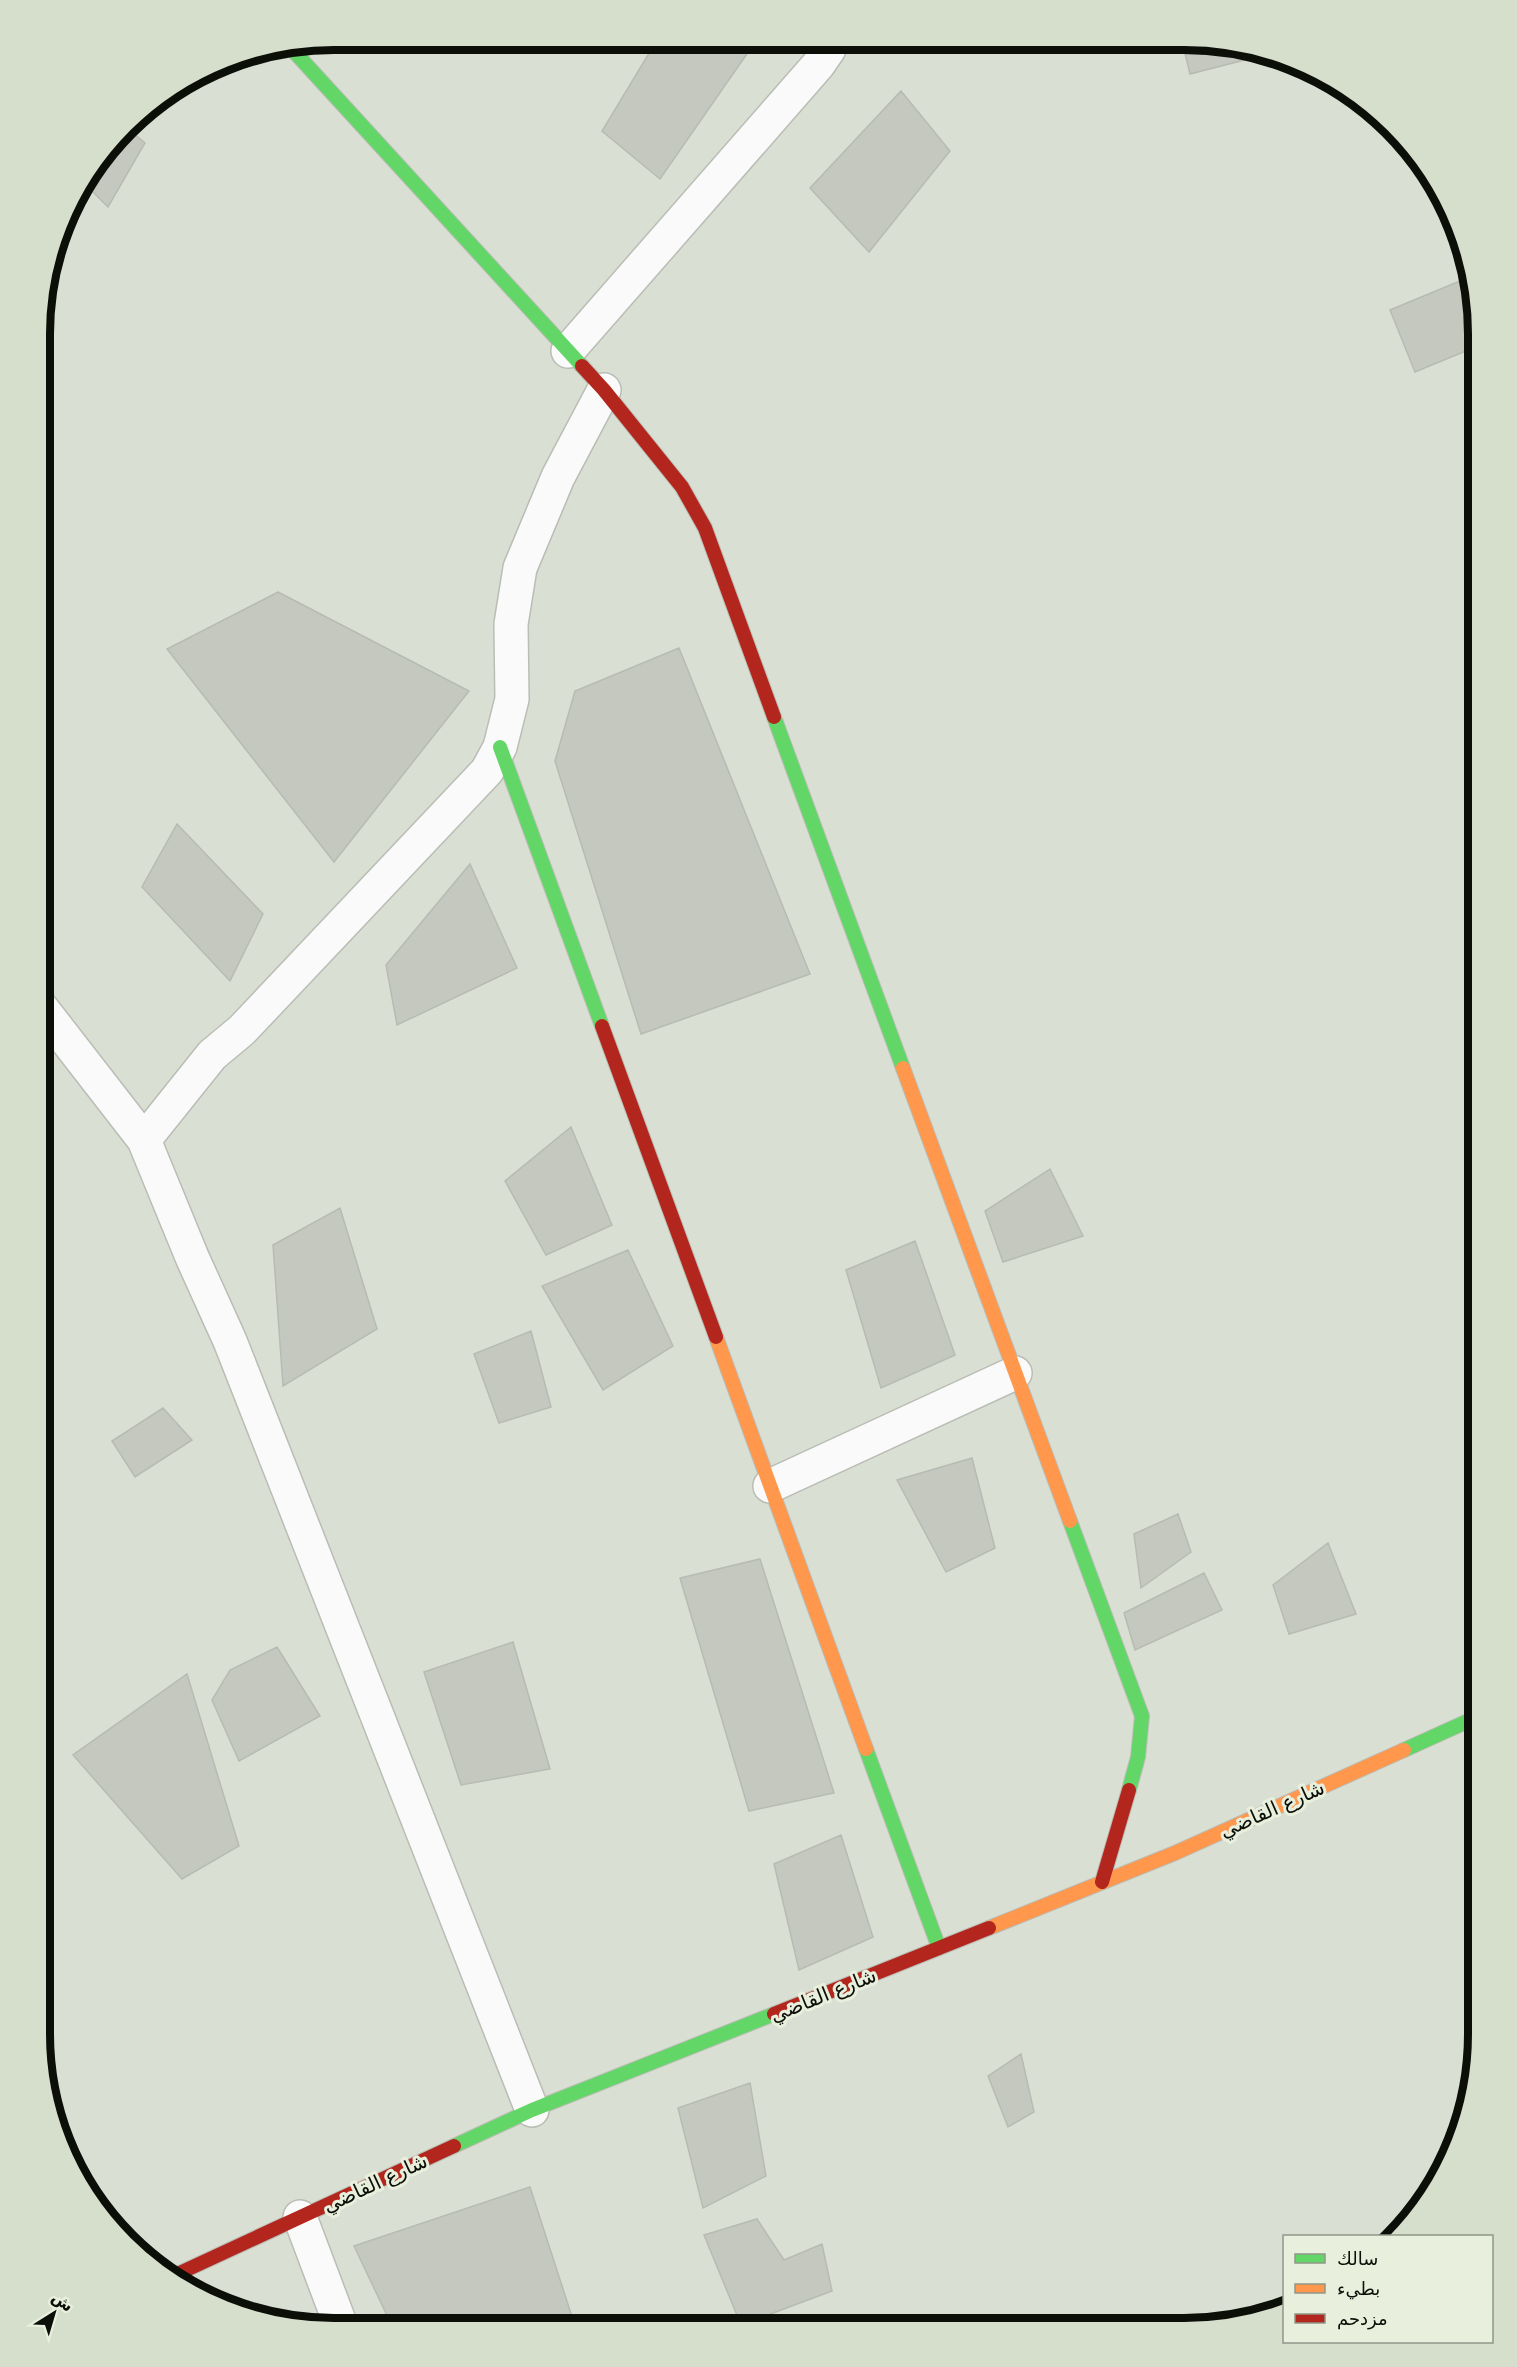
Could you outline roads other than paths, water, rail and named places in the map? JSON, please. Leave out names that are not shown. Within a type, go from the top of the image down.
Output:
[{"type":"street","points":[[568,351],[818,65],[828,50]]},
{"type":"street","points":[[295,52],[604,390],[682,487],[705,528],[1142,1716],[1138,1757],[1102,1882]]},
{"type":"street","points":[[144,1140],[212,1055],[242,1030],[487,771],[500,747],[512,699],[510,624],[520,568],[558,477],[604,390]]},
{"type":"street","points":[[500,747],[939,1948]]},
{"type":"street","points":[[50,1027],[144,1140],[192,1257],[230,1341],[532,2110]]},
{"type":"street","points":[[770,1486],[1015,1373]]},
{"type":"street","name":"شارع القاضي","points":[[180,2273],[532,2110],[1175,1852],[1468,1721]]},
{"type":"street","points":[[300,2217],[338,2318]]}]
